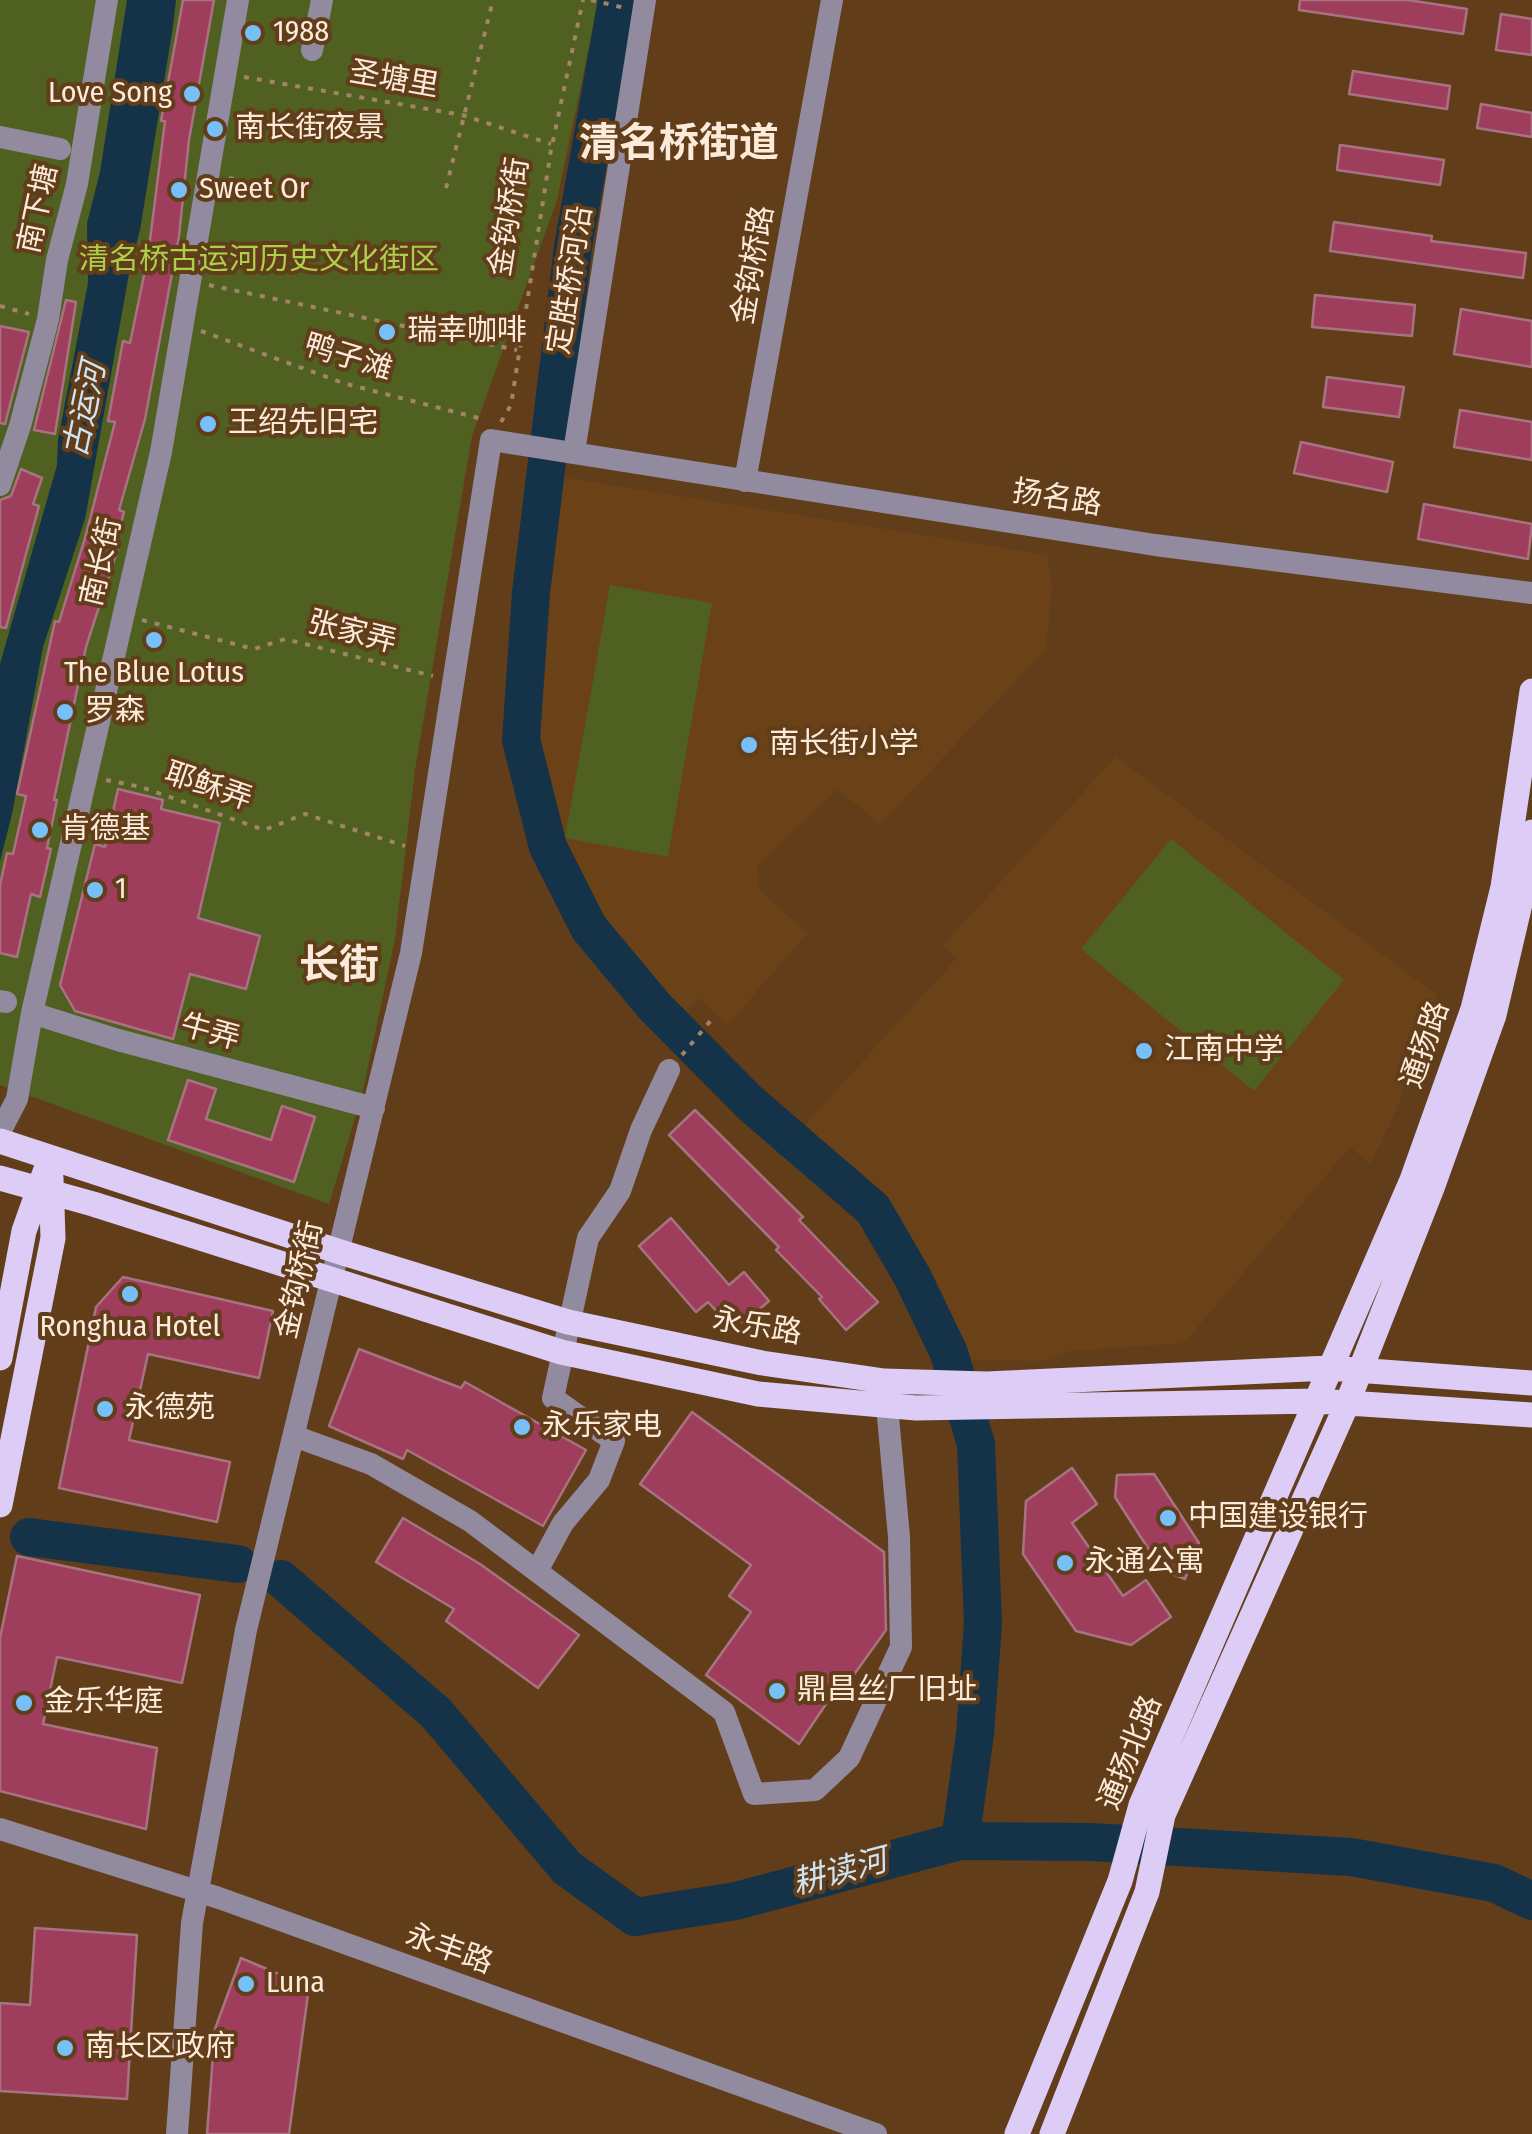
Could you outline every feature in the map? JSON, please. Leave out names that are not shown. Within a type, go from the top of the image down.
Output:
[{"type":"main road","name":"通扬路","points":[[1317,1401],[1412,1180],[1474,1009],[1503,887],[1532,691]]},
{"type":"main road","name":"通扬路","points":[[1347,1404],[1432,1188],[1494,1015],[1531,843]]},
{"type":"main road","name":"永乐路","points":[[0,1142],[568,1322],[762,1363],[884,1380],[971,1384],[1329,1368],[1532,1384]]},
{"type":"main road","points":[[0,1505],[52,1238],[45,1191],[50,1158]]},
{"type":"main road","name":"永乐路","points":[[0,1178],[561,1352],[758,1394],[916,1408],[1317,1401],[1532,1416]]},
{"type":"main road","points":[[0,1358],[24,1231],[45,1191]]},
{"type":"main road","name":"通扬北路","points":[[1052,2134],[1147,1892],[1152,1810],[1317,1401]]},
{"type":"main road","name":"通扬北路","points":[[1018,2134],[1120,1881],[1347,1404]]},
{"type":"street","name":"南下塘","points":[[0,485],[48,319],[57,260],[77,184],[106,0]]},
{"type":"street","name":"南长街","points":[[0,1132],[17,1099],[32,1013],[161,452],[238,0]]},
{"type":"street","points":[[312,50],[322,0]]},
{"type":"street","name":"定胜桥河沿","points":[[574,452],[644,0]]},
{"type":"street","name":"金钩桥路","points":[[745,481],[832,0]]},
{"type":"street","points":[[0,137],[60,150]]},
{"type":"street","name":"扬名路","points":[[502,441],[1156,544],[1532,593]]},
{"type":"street","name":"金钩桥街","points":[[177,2134],[192,1923],[246,1630],[411,953],[454,681],[502,441]]},
{"type":"street","name":"牛弄","points":[[32,1013],[374,1108]]},
{"type":"street","points":[[537,1572],[563,1523],[599,1480],[614,1441],[554,1398],[588,1238],[620,1191],[641,1130],[669,1070]]},
{"type":"street","points":[[294,1436],[371,1464],[470,1521],[724,1712],[754,1794],[815,1790],[849,1758],[901,1647],[899,1538],[887,1406]]},
{"type":"street","name":"永丰路","points":[[0,1829],[198,1892],[876,2134]]},
{"type":"path","points":[[446,188],[493,0]]},
{"type":"path","name":"金钩桥街","points":[[502,441],[552,144],[583,0]]},
{"type":"path","points":[[591,0],[601,3]]},
{"type":"path","name":"圣塘里","points":[[224,73],[462,115],[552,144]]},
{"type":"path","points":[[208,174],[308,192]]},
{"type":"path","points":[[189,282],[519,350]]},
{"type":"path","points":[[0,306],[48,319]]},
{"type":"path","name":"鸭子滩","points":[[182,324],[343,384],[484,420],[502,441]]},
{"type":"path","name":"张家弄","points":[[123,616],[254,649],[285,640],[454,681]]},
{"type":"path","name":"耶稣弄","points":[[86,776],[141,787],[264,830],[305,814],[427,852]]},
{"type":"path","points":[[669,1070],[712,1019]]},
{"type":"shaded area","name":"南长街小学","points":[[560,477],[1047,555],[1052,587],[1046,649],[880,824],[837,789],[757,866],[759,890],[807,933],[728,1025],[699,998],[680,1016],[612,930],[571,859],[537,723]]},
{"type":"shaded area","name":"江南中学","points":[[1116,757],[1437,995],[1397,1108],[1370,1164],[1350,1147],[1184,1343],[1069,1351],[1043,1361],[952,1360],[933,1294],[889,1221],[803,1127],[957,958],[943,945]]},
{"type":"green space","name":"清名桥古运河历史文化街区","points":[[0,0],[599,0],[557,200],[472,436],[415,770],[395,939],[362,1095],[329,1204],[0,1085]]},
{"type":"green space","points":[[610,585],[712,603],[668,857],[565,838]]},
{"type":"green space","points":[[1171,839],[1344,980],[1254,1091],[1081,949]]},
{"type":"water","name":"古运河","points":[[127,0],[176,0],[173,26],[140,230],[85,519],[43,647],[0,861],[0,664],[57,465],[58,440],[88,283],[87,223],[100,172]]},
{"type":"building","points":[[183,0],[214,0],[189,140],[179,236],[145,419],[119,510],[124,512],[115,547],[118,548],[86,647],[54,800],[47,848],[51,849],[40,897],[31,894],[17,957],[0,953],[0,885],[7,853],[13,854],[26,796],[17,794],[55,621],[59,622],[85,538],[115,422],[108,421],[123,341],[130,343],[148,256],[165,121],[161,121]]},
{"type":"building","points":[[1300,0],[1408,0],[1467,9],[1463,34],[1299,10]]},
{"type":"building","points":[[1501,14],[1532,19],[1532,55],[1496,50]]},
{"type":"building","points":[[1353,71],[1450,86],[1447,109],[1349,94]]},
{"type":"building","points":[[1481,104],[1532,113],[1532,137],[1477,128]]},
{"type":"building","points":[[1340,145],[1444,160],[1440,185],[1337,170]]},
{"type":"building","points":[[1334,222],[1432,236],[1431,241],[1526,253],[1523,278],[1330,251]]},
{"type":"building","points":[[1315,295],[1415,305],[1412,336],[1312,327]]},
{"type":"building","points":[[66,300],[76,302],[55,434],[34,430]]},
{"type":"building","points":[[1461,309],[1532,321],[1532,367],[1454,354]]},
{"type":"building","points":[[0,326],[29,332],[5,424],[0,423]]},
{"type":"building","points":[[1327,377],[1404,387],[1399,417],[1323,407]]},
{"type":"building","points":[[1460,410],[1532,422],[1532,460],[1454,447]]},
{"type":"building","points":[[1301,442],[1393,462],[1387,492],[1294,473]]},
{"type":"building","points":[[21,469],[42,478],[33,504],[39,506],[6,628],[0,627],[0,500],[11,496]]},
{"type":"building","points":[[1424,504],[1532,524],[1528,559],[1418,539]]},
{"type":"building","points":[[118,789],[163,800],[161,809],[220,823],[198,918],[260,936],[246,989],[190,974],[173,1039],[75,1011],[60,985],[95,844],[105,847]]},
{"type":"building","points":[[188,1080],[216,1089],[206,1119],[271,1140],[282,1106],[315,1117],[294,1182],[168,1140]]},
{"type":"building","points":[[695,1110],[803,1217],[799,1220],[878,1302],[846,1330],[819,1299],[822,1297],[776,1250],[779,1247],[669,1135]]},
{"type":"building","points":[[671,1218],[729,1285],[744,1272],[769,1301],[743,1323],[734,1313],[719,1314],[708,1302],[696,1312],[639,1246]]},
{"type":"building","name":"永德苑","points":[[123,1277],[273,1311],[259,1378],[148,1354],[129,1440],[230,1462],[217,1522],[59,1488],[96,1307]]},
{"type":"building","points":[[359,1349],[461,1388],[465,1382],[586,1450],[543,1526],[407,1450],[403,1459],[329,1426]]},
{"type":"building","points":[[692,1412],[884,1552],[886,1630],[848,1683],[843,1679],[799,1744],[706,1675],[751,1612],[729,1596],[751,1565],[640,1484]]},
{"type":"building","name":"永通公寓","points":[[1072,1468],[1097,1504],[1072,1523],[1123,1596],[1146,1580],[1171,1617],[1131,1645],[1076,1631],[1023,1554],[1026,1501]]},
{"type":"building","points":[[1154,1474],[1199,1543],[1185,1579],[1162,1570],[1115,1497],[1117,1475]]},
{"type":"building","points":[[403,1518],[480,1564],[579,1635],[538,1688],[446,1621],[454,1609],[376,1562]]},
{"type":"building","name":"金乐华庭","points":[[17,1556],[200,1595],[182,1683],[57,1657],[43,1724],[157,1748],[146,1829],[0,1791],[0,1638]]},
{"type":"building","name":"南长区政府","points":[[35,1928],[137,1935],[127,2099],[0,2091],[0,2003],[30,2005]]},
{"type":"building","points":[[241,1958],[309,1987],[289,2134],[207,2134],[215,2029]]},
{"type":"waterway","points":[[617,0],[573,247],[531,593],[521,740],[548,847],[589,928],[654,1006],[750,1103],[873,1209],[913,1278],[949,1353],[976,1444],[983,1623],[975,1734],[960,1841]]},
{"type":"waterway","points":[[29,1537],[238,1564]]},
{"type":"waterway","name":"耕读河","points":[[281,1579],[436,1713],[567,1868],[635,1917],[736,1901],[960,1841],[1091,1842],[1351,1857],[1494,1883],[1532,1901]]},
{"type":"place","name":"1988","points":[[253,33]]},
{"type":"place","name":"Love Song","points":[[192,94]]},
{"type":"place","name":"南长街夜景","points":[[215,129]]},
{"type":"place","name":"Sweet Or","points":[[179,190]]},
{"type":"place","name":"瑞幸咖啡","points":[[387,332]]},
{"type":"place","name":"王绍先旧宅","points":[[208,424]]},
{"type":"place","name":"The Blue Lotus","points":[[154,640]]},
{"type":"place","name":"罗森","points":[[65,712]]},
{"type":"place","name":"南长街小学","points":[[749,745]]},
{"type":"place","name":"肯德基","points":[[40,830]]},
{"type":"place","name":"1","points":[[95,890]]},
{"type":"place","name":"江南中学","points":[[1144,1051]]},
{"type":"place","name":"Ronghua Hotel","points":[[130,1294]]},
{"type":"place","name":"永德苑","points":[[105,1409]]},
{"type":"place","name":"永乐家电","points":[[522,1427]]},
{"type":"place","name":"中国建设银行","points":[[1168,1518]]},
{"type":"place","name":"永通公寓","points":[[1065,1563]]},
{"type":"place","name":"鼎昌丝厂旧址","points":[[777,1691]]},
{"type":"place","name":"金乐华庭","points":[[24,1703]]},
{"type":"place","name":"Luna","points":[[246,1984]]},
{"type":"place","name":"南长区政府","points":[[65,2048]]},
{"type":"district","name":"清名桥街道","points":[[679,145]]},
{"type":"district","name":"长街","points":[[339,967]]}]
